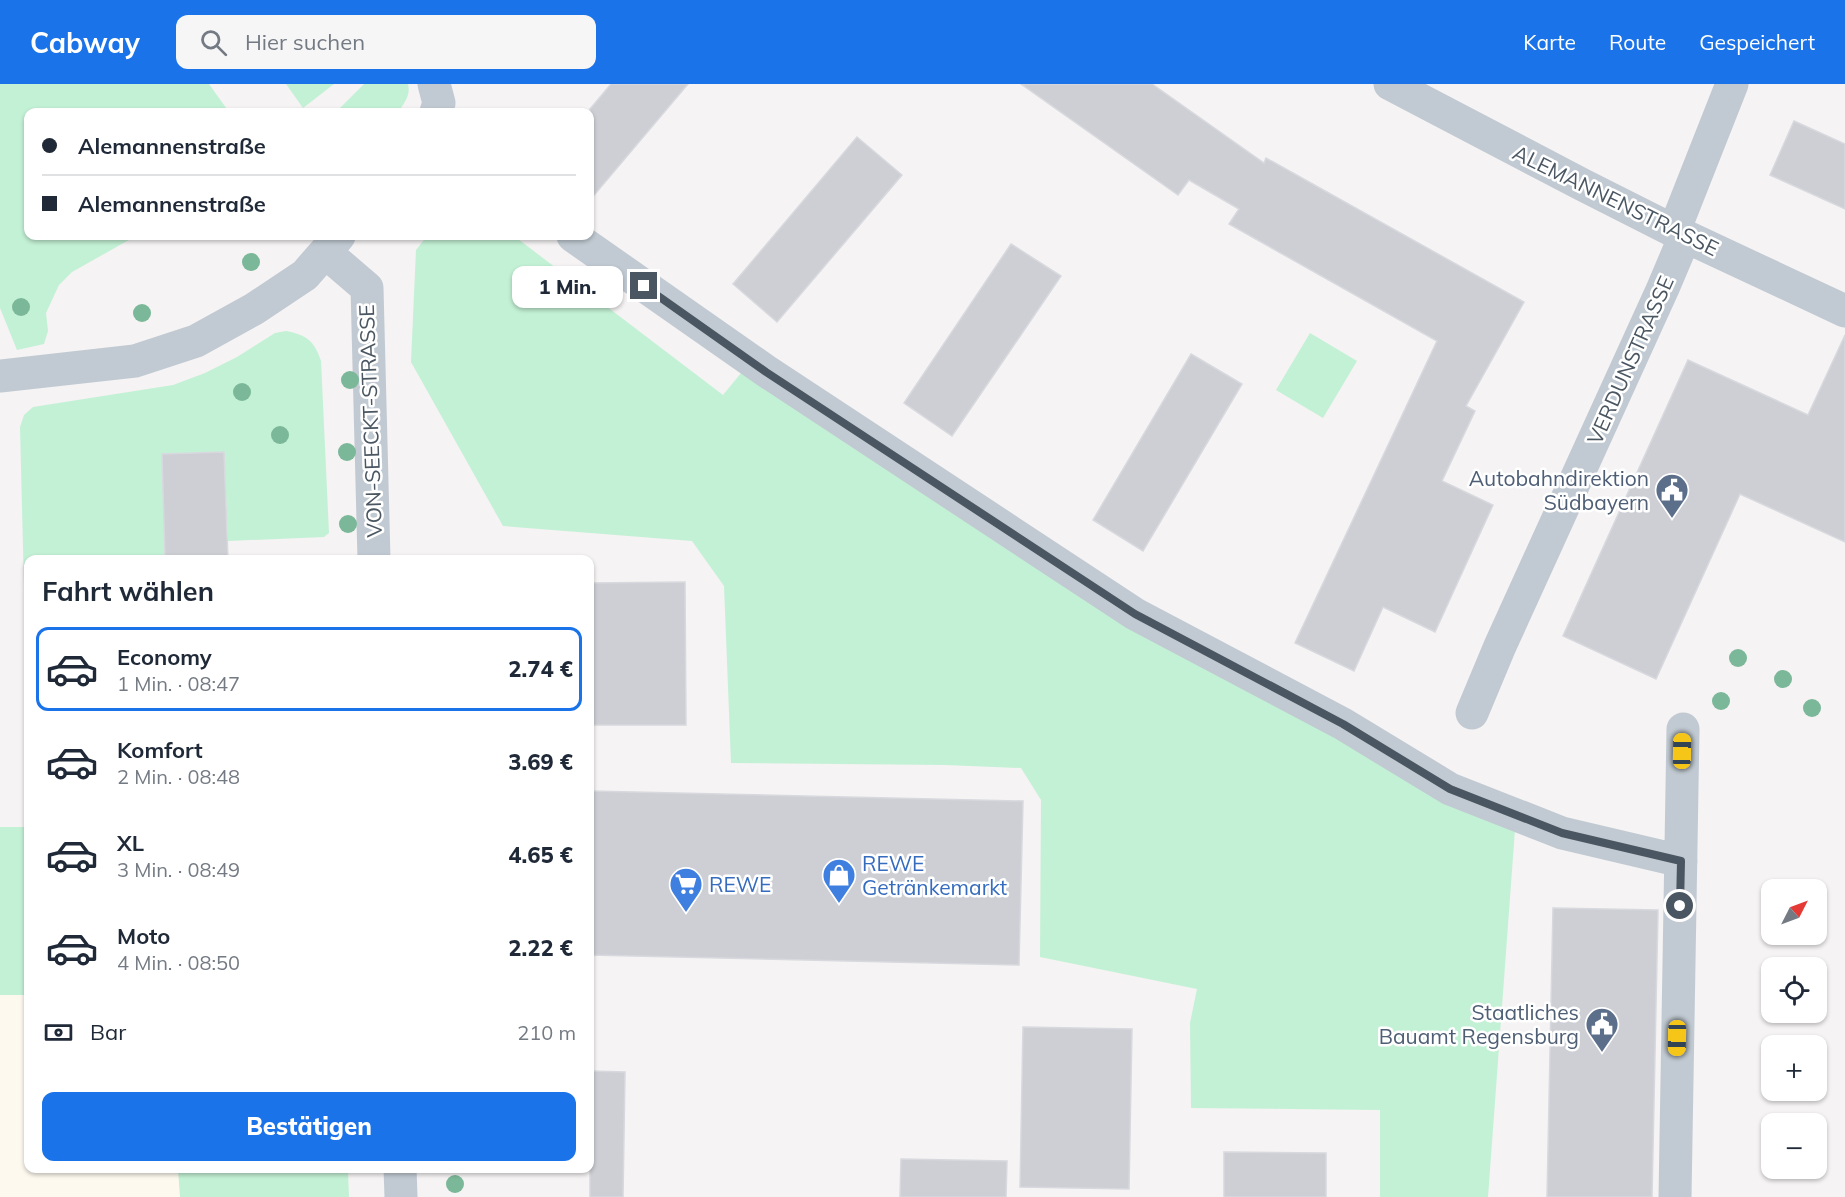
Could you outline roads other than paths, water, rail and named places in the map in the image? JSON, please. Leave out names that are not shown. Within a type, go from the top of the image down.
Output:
[{"type":"street","name":"ALEMANNENSTRASSE","points":[[1390,84],[1679,233],[1845,311]]},
{"type":"street","name":"VERDUNSTRASSE","points":[[1472,713],[1500,646],[1663,288],[1679,233],[1732,84]]},
{"type":"street","points":[[579,240],[766,372],[1135,614],[1343,724],[1450,789],[1562,833],[1681,861]]},
{"type":"street","points":[[0,376],[135,361],[196,341],[254,309],[305,275],[332,244]]},
{"type":"street","name":"VON-SEECKT-STRASSE","points":[[332,244],[367,288],[374,555]]},
{"type":"street","points":[[1675,1197],[1683,729]]},
{"type":"street","points":[[400,1173],[400,1197]]},
{"type":"place","name":"Autobahndirektion Südbayern","points":[[1672,519]]},
{"type":"place","name":"REWE Getränkemarkt","points":[[839,904]]},
{"type":"place","name":"REWE","points":[[686,913]]},
{"type":"place","name":"Staatliches Bauamt Regensburg","points":[[1602,1053]]}]
